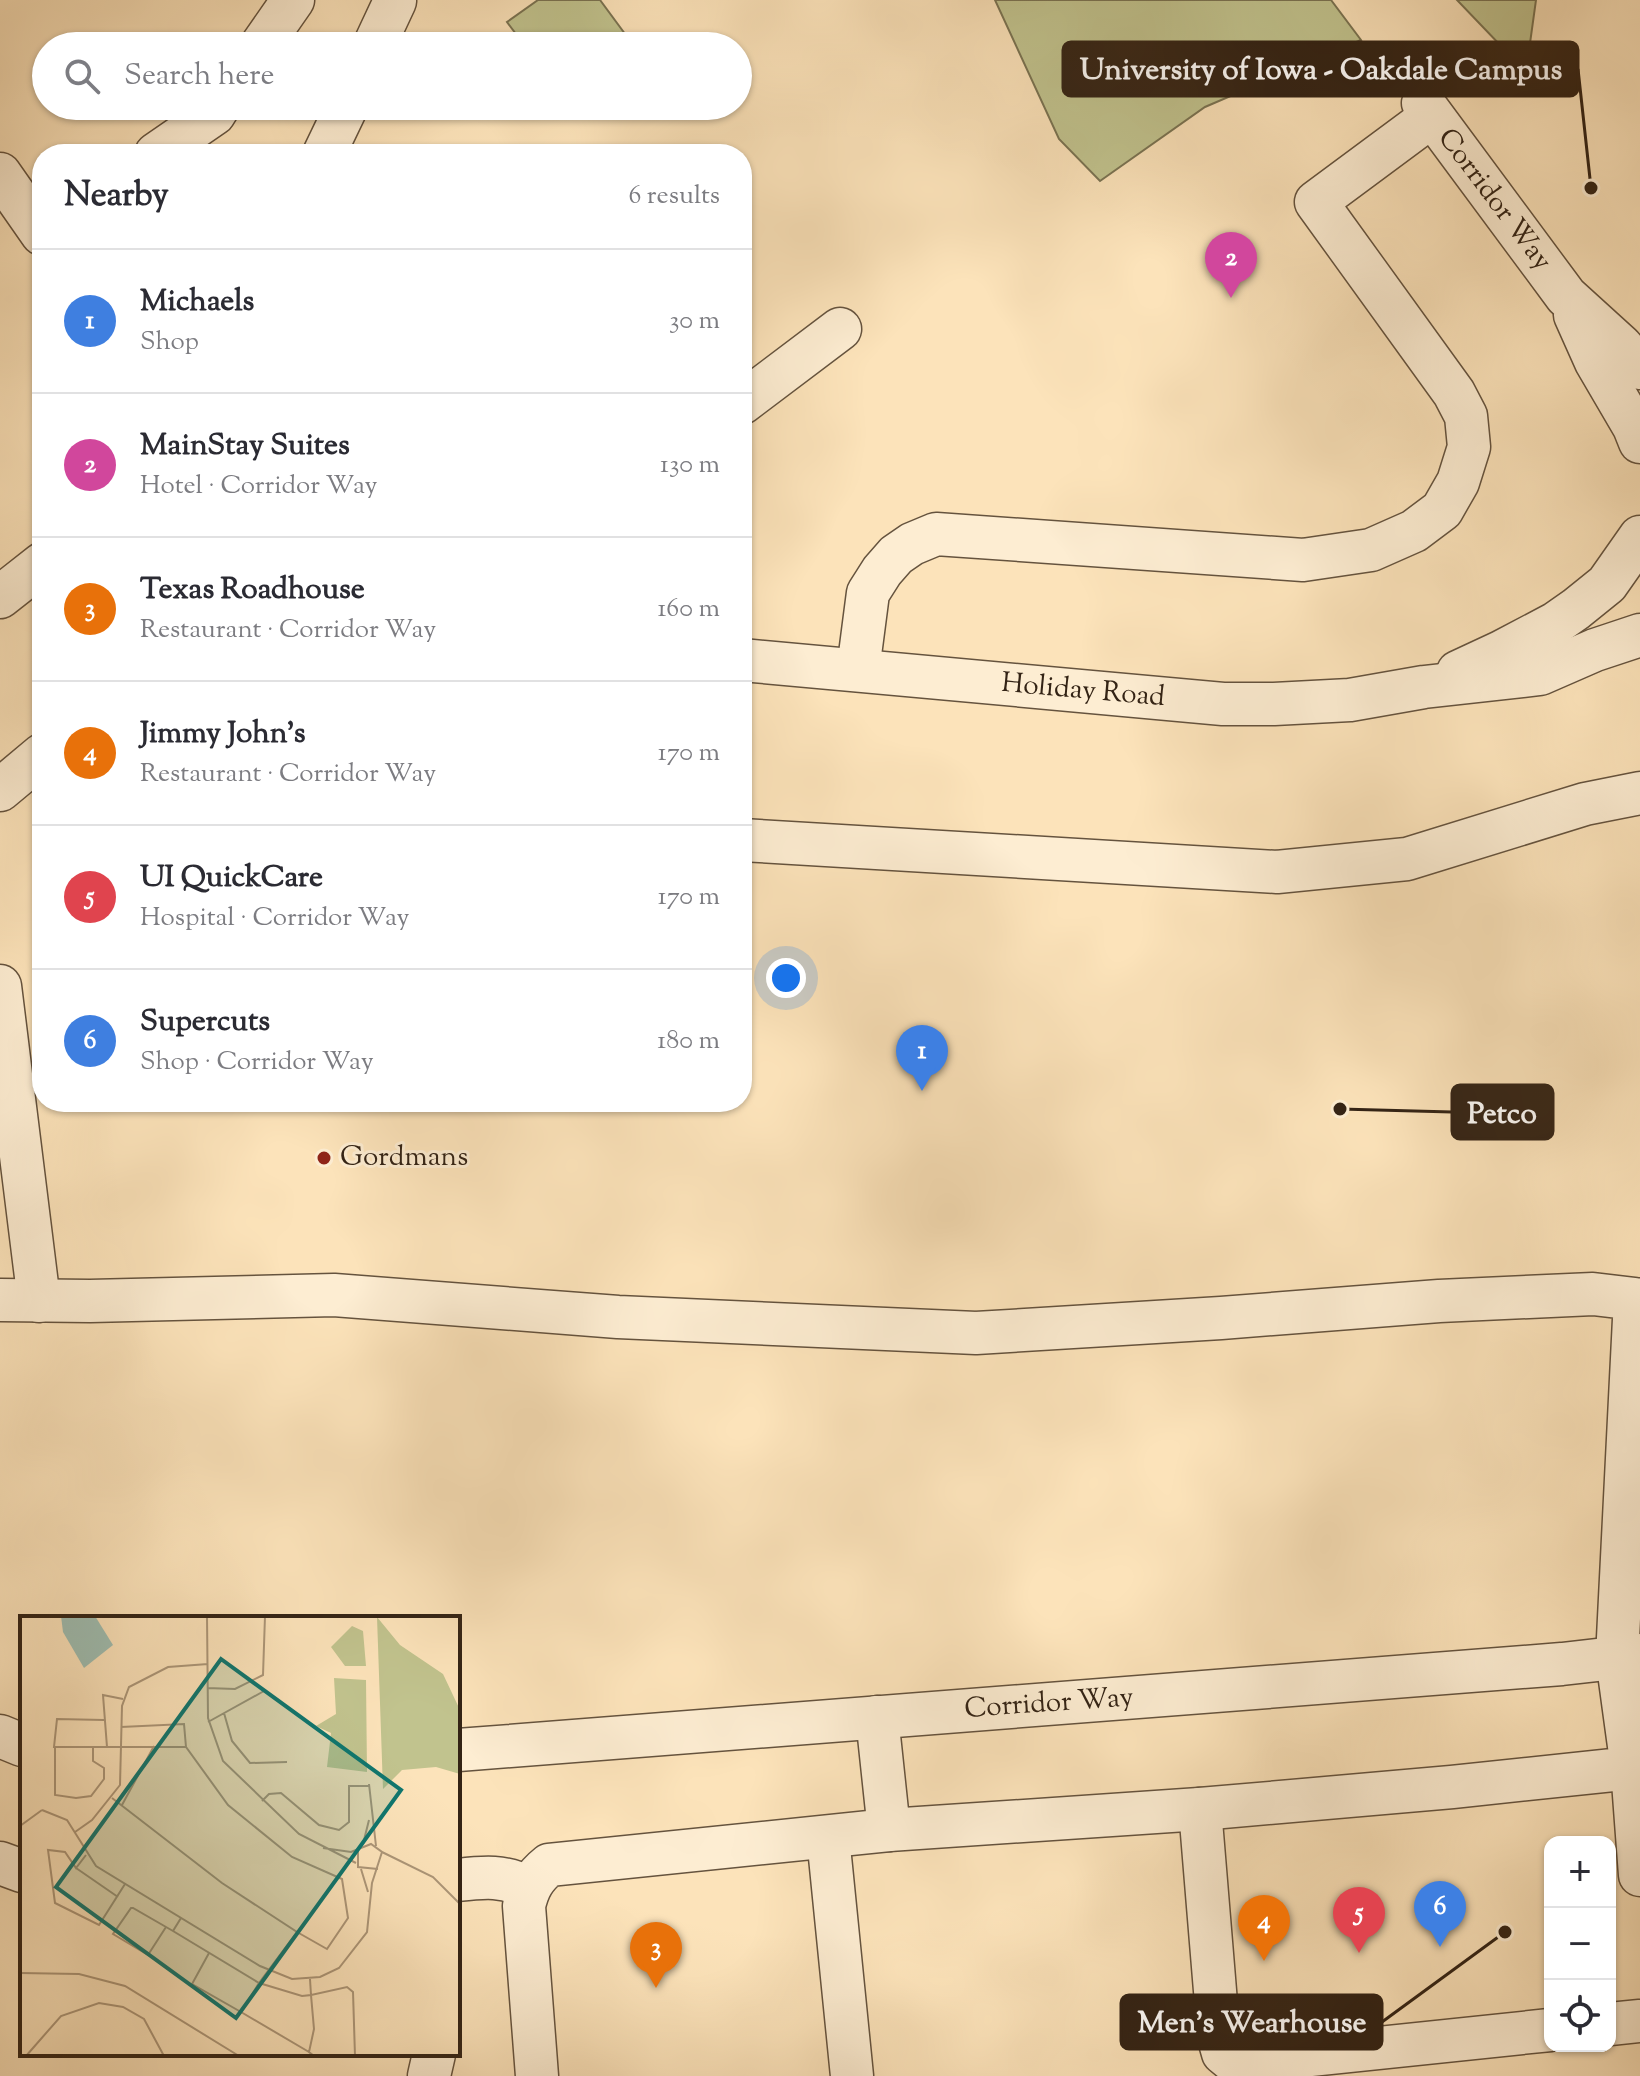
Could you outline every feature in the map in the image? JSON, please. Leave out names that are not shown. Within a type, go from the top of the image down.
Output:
[{"type":"street","points":[[271,32],[293,0]]},
{"type":"street","points":[[381,32],[395,1]]},
{"type":"street","name":"Corridor Way","points":[[858,670],[868,593],[896,555],[936,534],[1303,560],[1371,550],[1414,531],[1442,510],[1458,482],[1469,447],[1466,416],[1454,393],[1316,202],[1427,110],[1566,296],[1621,346],[1640,368]]},
{"type":"street","points":[[170,144],[205,120]]},
{"type":"street","points":[[329,144],[340,120]]},
{"type":"street","points":[[0,174],[32,220]]},
{"type":"street","name":"Corridor Way","points":[[1566,296],[1596,362],[1640,442]]},
{"type":"street","points":[[752,395],[840,329]]},
{"type":"street","name":"Holiday Road","points":[[1424,687],[1556,623],[1607,584],[1640,537]]},
{"type":"street","points":[[1640,548],[1640,556]]},
{"type":"street","points":[[0,597],[32,572]]},
{"type":"street","name":"Holiday Road","points":[[752,661],[1223,704],[1274,704],[1350,700],[1424,687],[1540,674],[1640,635]]},
{"type":"street","points":[[0,790],[32,763]]},
{"type":"street","points":[[752,841],[1277,872],[1407,859],[1585,804],[1640,793]]},
{"type":"street","points":[[0,986],[19,1300],[334,1295],[618,1317],[976,1333],[1439,1301],[1593,1294],[1638,1299],[1628,1656],[1640,1875]]},
{"type":"street","name":"Corridor Way","points":[[460,1750],[1562,1664],[1628,1656]]},
{"type":"street","points":[[877,1717],[889,1830]]},
{"type":"street","points":[[0,1736],[20,1744]]},
{"type":"street","points":[[537,2076],[524,1906],[528,1888],[538,1873],[549,1865],[889,1830],[1200,1809],[1636,1768]]},
{"type":"street","points":[[1200,1809],[1219,2039],[1223,2053],[1235,2063],[1544,2031]]},
{"type":"street","points":[[828,1837],[852,2076]]},
{"type":"street","points":[[0,1863],[20,1870]]},
{"type":"street","points":[[460,1880],[503,1877],[528,1888]]},
{"type":"street","points":[[1616,2023],[1640,2021]]},
{"type":"street","points":[[429,2076],[434,2056]]},
{"type":"green space","points":[[538,0],[600,0],[624,32],[514,32],[507,22]]},
{"type":"green space","points":[[995,0],[1331,0],[1361,40],[1205,107],[1100,181],[1059,139]]},
{"type":"green space","points":[[1457,0],[1536,0],[1526,72]]},
{"type":"place","name":"University of Iowa - Oakdale Campus","points":[[1591,188]]},
{"type":"place","name":"MainStay Suites","points":[[1231,298]]},
{"type":"place","name":"Michaels","points":[[922,1091]]},
{"type":"place","name":"Petco","points":[[1340,1109]]},
{"type":"place","name":"Gordmans","points":[[324,1158]]},
{"type":"place","name":"Men's Wearhouse","points":[[1505,1932]]},
{"type":"place","name":"Supercuts","points":[[1440,1947]]},
{"type":"place","name":"UI QuickCare","points":[[1359,1953]]},
{"type":"place","name":"Jimmy John's","points":[[1264,1961]]},
{"type":"place","name":"Texas Roadhouse","points":[[656,1988]]}]
